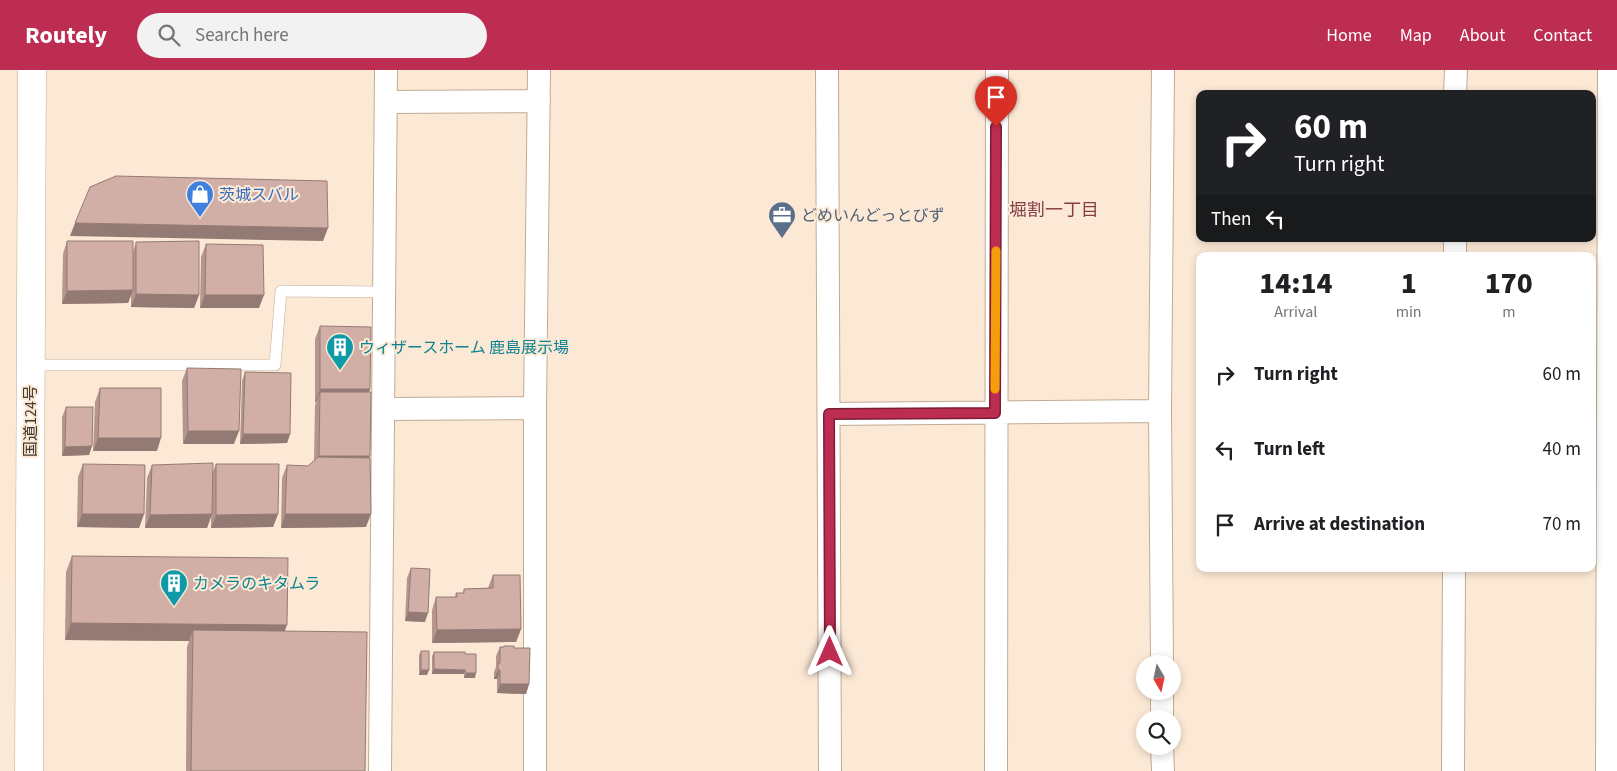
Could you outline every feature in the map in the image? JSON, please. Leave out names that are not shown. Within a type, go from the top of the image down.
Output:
[{"type":"highway","name":"国道124号","points":[[29,771],[32,70]]},
{"type":"street","points":[[380,771],[386,70]]},
{"type":"street","points":[[536,771],[535,408],[539,70]]},
{"type":"street","points":[[827,70],[830,771]]},
{"type":"street","points":[[996,771],[995,413],[997,70]]},
{"type":"street","points":[[1162,655],[1160,412],[1163,70]]},
{"type":"street","points":[[1456,70],[1456,90]]},
{"type":"street","points":[[1607,771],[1600,409],[1612,350],[1609,70]]},
{"type":"street","points":[[386,102],[539,101]]},
{"type":"street","points":[[383,409],[535,408]]},
{"type":"street","points":[[829,414],[1160,412]]},
{"type":"street","points":[[1453,771],[1454,572]]},
{"type":"street","points":[[1162,755],[1163,771]]},
{"type":"lane","points":[[30,365],[275,365],[281,291],[384,292]]},
{"type":"building","name":"茨城スバル","points":[[116,176],[327,181],[328,228],[75,223],[90,187]]},
{"type":"building","points":[[67,241],[133,241],[133,290],[67,291]]},
{"type":"building","points":[[199,241],[199,295],[136,294],[136,242]]},
{"type":"building","points":[[206,244],[263,245],[264,295],[205,295]]},
{"type":"building","name":"ウィザースホーム 鹿島展示場","points":[[320,326],[371,327],[370,389],[320,389]]},
{"type":"building","points":[[187,368],[241,369],[239,431],[188,431]]},
{"type":"building","points":[[245,372],[291,373],[290,434],[243,434]]},
{"type":"building","points":[[100,388],[161,388],[161,438],[98,438]]},
{"type":"building","points":[[320,392],[371,392],[370,456],[319,456]]},
{"type":"building","points":[[66,407],[93,407],[92,446],[65,447]]},
{"type":"building","points":[[318,457],[370,458],[371,514],[285,514],[287,465],[308,466]]},
{"type":"building","points":[[213,463],[212,514],[150,515],[152,465]]},
{"type":"building","points":[[83,464],[145,465],[144,514],[82,514]]},
{"type":"building","points":[[216,464],[279,464],[278,514],[216,515]]},
{"type":"building","name":"カメラのキタムラ","points":[[72,556],[288,558],[287,625],[71,623]]},
{"type":"building","points":[[411,568],[430,569],[428,613],[408,612]]},
{"type":"building","points":[[493,575],[520,575],[521,629],[437,630],[436,597],[457,597],[456,593],[464,593],[464,589],[493,588]]},
{"type":"building","points":[[193,630],[367,632],[365,771],[191,771]]},
{"type":"building","points":[[500,647],[530,648],[529,684],[500,684],[498,663],[500,663]]},
{"type":"building","points":[[421,651],[429,651],[429,670],[421,670]]},
{"type":"building","points":[[434,652],[476,654],[476,673],[466,673],[465,670],[434,669]]},
{"type":"slow traffic","points":[[995,389],[996,251]]},
{"type":"place","name":"茨城スバル","points":[[200,218]]},
{"type":"place","name":"どめいんどっとびず","points":[[782,239]]},
{"type":"place","name":"ウィザースホーム 鹿島展示場","points":[[340,371]]},
{"type":"place","name":"カメラのキタムラ","points":[[174,607]]},
{"type":"district","name":"堀割一丁目","points":[[1054,210]]},
{"type":"route","points":[[830,652],[829,414],[995,413],[996,127]]}]
